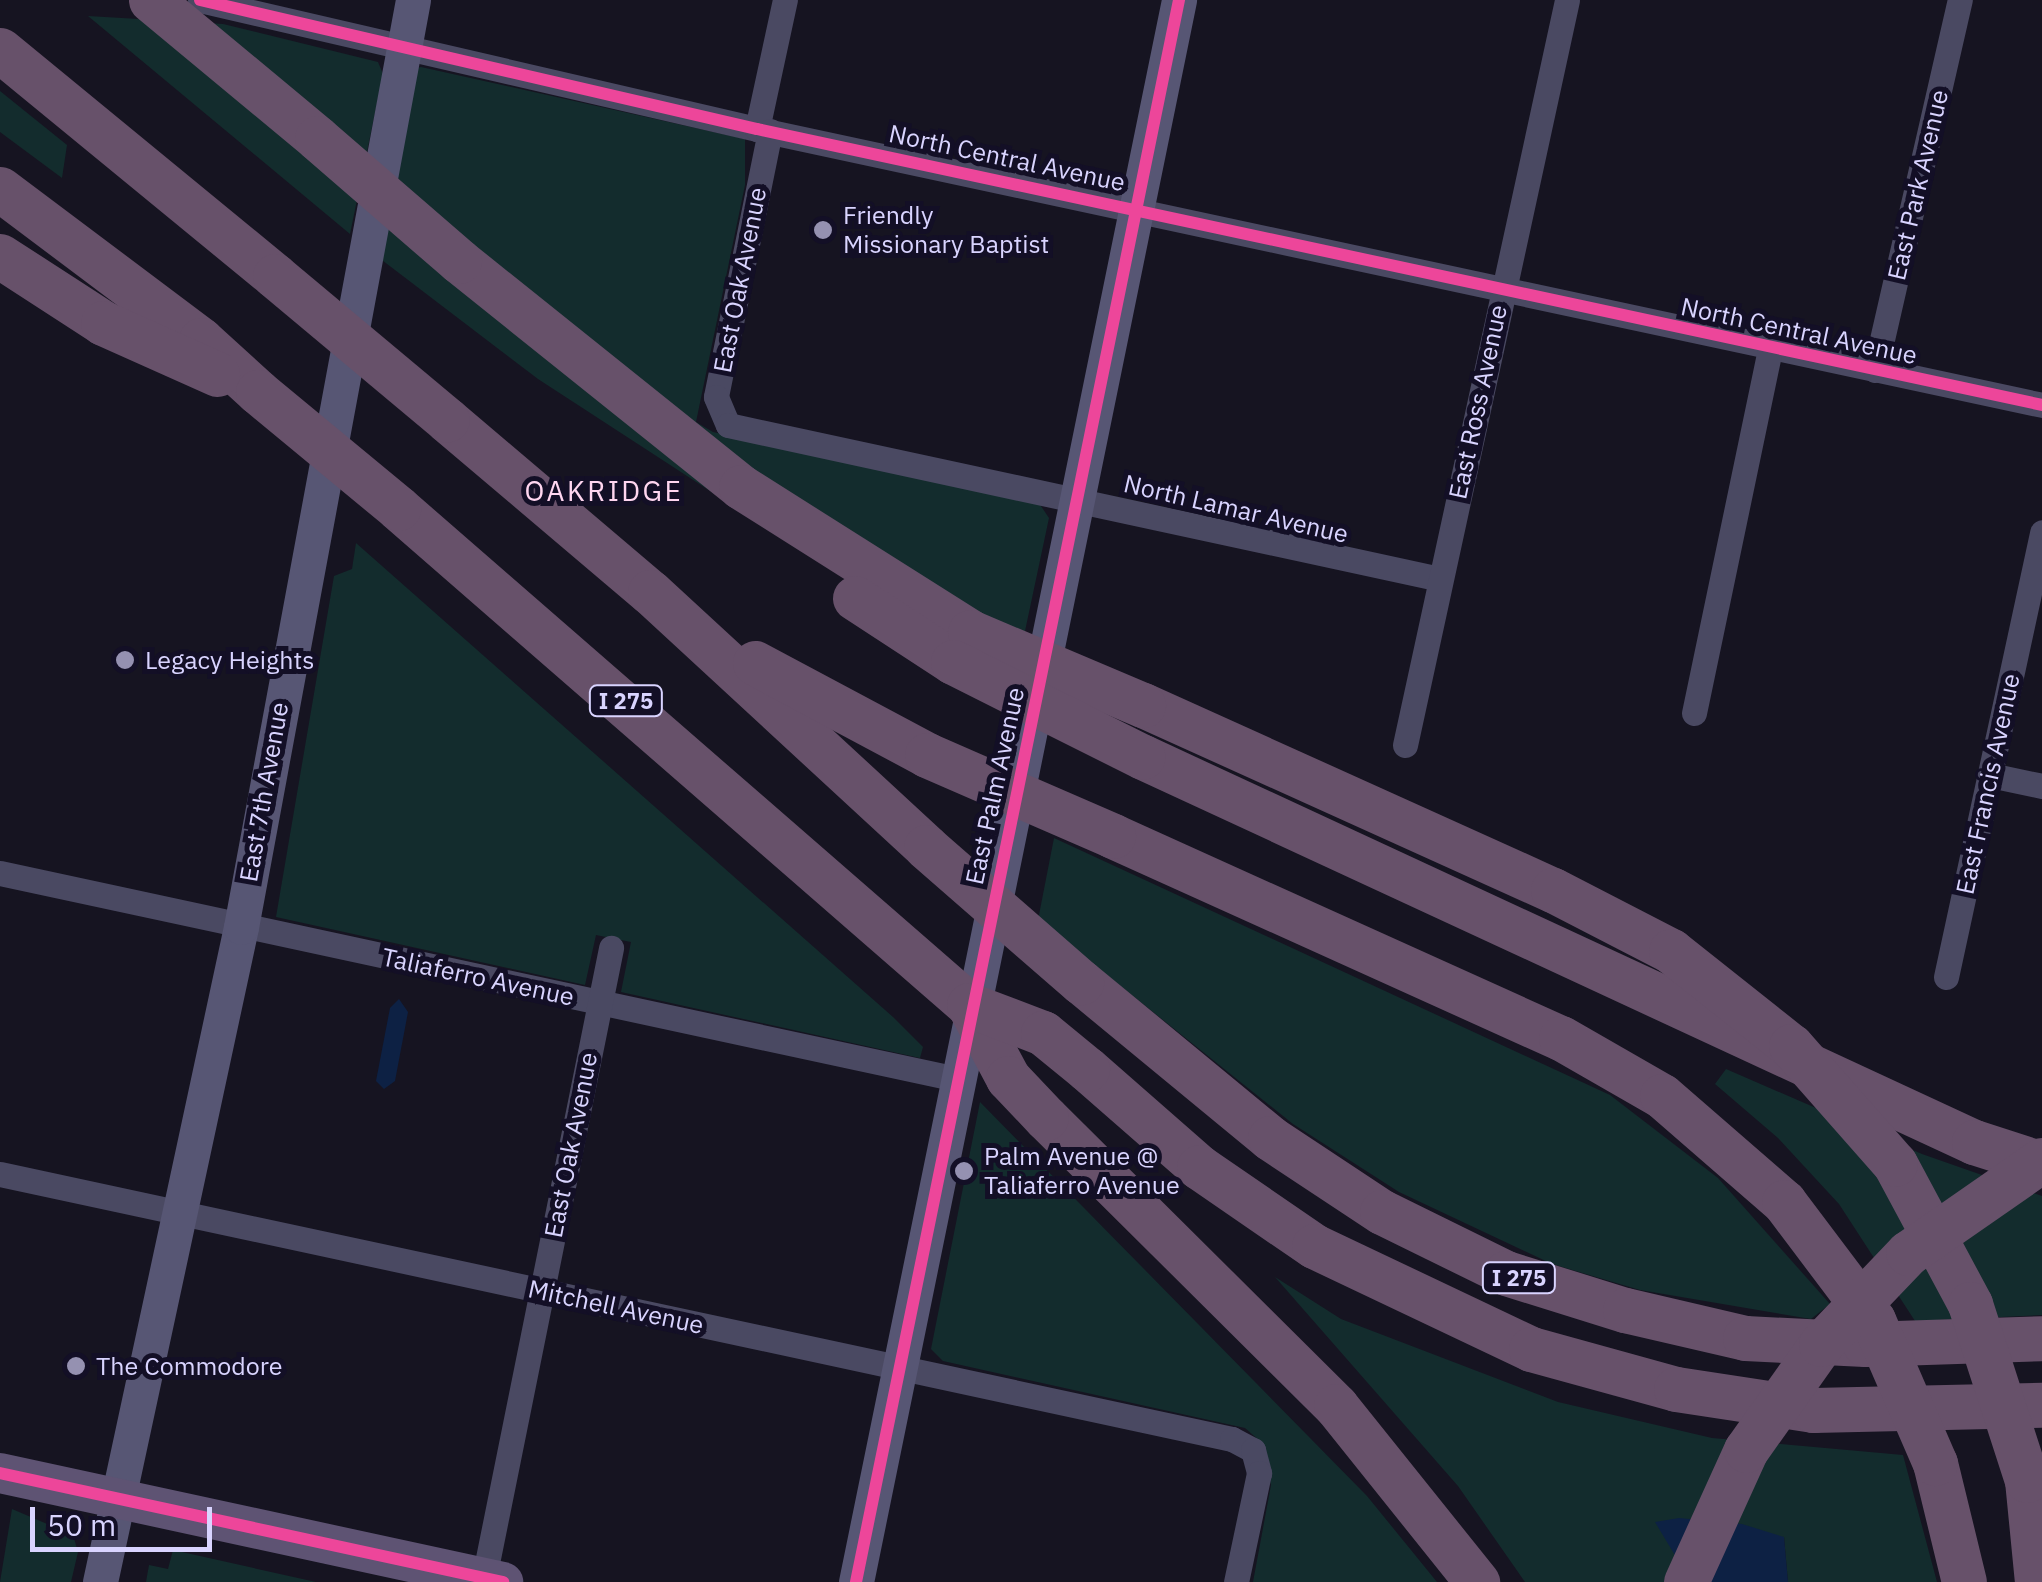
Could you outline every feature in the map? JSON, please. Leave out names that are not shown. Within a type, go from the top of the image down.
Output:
[{"type":"highway","points":[[151,0],[193,15],[318,138],[584,366],[642,426],[837,587],[962,647],[1143,756],[1974,1142],[2042,1162]]},
{"type":"highway","name":"I 275","points":[[0,50],[650,592],[926,847],[1082,982],[1270,1138],[1382,1212],[1506,1273],[1625,1310],[1745,1338],[1865,1344],[2042,1338]]},
{"type":"highway","name":"I 275","points":[[0,188],[87,252],[398,508],[969,1005],[1044,1033],[1199,1167],[1314,1246],[1531,1349],[1676,1389],[1813,1410],[2042,1406]]},
{"type":"highway","points":[[0,256],[103,323],[258,392]]},
{"type":"highway","points":[[650,592],[780,678],[927,755],[1561,1038],[1662,1096],[1784,1202],[1872,1320],[1935,1463],[1964,1582]]},
{"type":"highway","points":[[962,647],[1144,705],[1554,890],[1672,951],[1792,1046],[1894,1164],[1970,1304],[2027,1480],[2036,1582]]},
{"type":"highway","points":[[969,1005],[1008,1078],[1336,1406],[1478,1582]]},
{"type":"highway","points":[[1686,1582],[1746,1450],[1821,1344],[1908,1253],[2042,1162]]},
{"type":"main road","points":[[0,1473],[494,1580]]},
{"type":"street","name":"East 7th Avenue","points":[[100,1582],[241,927],[413,0]]},
{"type":"street","name":"East Oak Avenue","points":[[728,426],[716,396],[785,0]]},
{"type":"street","name":"East Palm Avenue","points":[[856,1582],[1179,0]]},
{"type":"street","name":"East Ross Avenue","points":[[1406,745],[1567,0]]},
{"type":"street","name":"East Park Avenue","points":[[1875,370],[1960,0]]},
{"type":"street","name":"North Central Avenue","points":[[193,15],[403,48],[764,130],[1136,207],[1502,292],[2042,405]]},
{"type":"street","points":[[1694,712],[1770,348]]},
{"type":"street","name":"North Lamar Avenue","points":[[728,426],[1078,496],[1440,579]]},
{"type":"street","name":"East Francis Avenue","points":[[1946,977],[2042,532]]},
{"type":"street","points":[[1990,775],[2042,786]]},
{"type":"street","name":"Taliaferro Avenue","points":[[0,873],[958,1079]]},
{"type":"street","name":"East Oak Avenue","points":[[494,1580],[542,1291],[611,948]]},
{"type":"street","name":"Mitchell Avenue","points":[[0,1174],[1232,1439],[1254,1450],[1259,1473],[1236,1582]]},
{"type":"green space","points":[[88,16],[223,24],[378,62],[383,74],[350,234]]},
{"type":"green space","points":[[421,67],[745,139],[745,185],[696,422],[713,432],[1037,500],[1049,518],[1021,650],[727,502],[538,379],[374,254],[412,69]]},
{"type":"green space","points":[[0,91],[67,145],[62,178],[0,132]]},
{"type":"green space","points":[[356,543],[893,1017],[923,1047],[920,1058],[621,992],[631,942],[596,935],[585,985],[276,917],[334,576],[352,569]]},
{"type":"green space","points":[[1054,838],[1610,1095],[1718,1178],[1830,1304],[1811,1319],[1640,1290],[1552,1264],[1399,1192],[1293,1124],[1038,920]]},
{"type":"green space","points":[[1726,1069],[1922,1154],[2042,1196],[2042,1315],[1915,1321],[1839,1204],[1778,1138],[1715,1084]]},
{"type":"green space","points":[[980,1102],[1367,1496],[1437,1582],[1253,1582],[1271,1485],[1261,1442],[1245,1428],[943,1361],[931,1349]]},
{"type":"green space","points":[[1275,1277],[1341,1319],[1558,1402],[1712,1438],[1903,1455],[1937,1582],[1788,1582],[1784,1537],[1691,1582],[1525,1582],[1458,1486]]},
{"type":"green space","points":[[12,1509],[73,1535],[78,1552],[71,1582],[0,1582]]},
{"type":"green space","points":[[173,1550],[316,1582],[146,1582],[149,1565],[168,1569]]},
{"type":"water","points":[[399,999],[408,1012],[395,1081],[384,1089],[376,1081],[390,1008]]},
{"type":"water","points":[[1679,1518],[1742,1524],[1784,1537],[1788,1582],[1691,1582],[1655,1522]]},
{"type":"cycle path","points":[[200,0],[757,129],[2042,405]]},
{"type":"cycle path","points":[[856,1582],[1179,0]]},
{"type":"cycle path","points":[[0,1473],[503,1582]]},
{"type":"place","name":"Friendly Missionary Baptist","points":[[823,230]]},
{"type":"place","name":"Legacy Heights","points":[[125,660]]},
{"type":"place","name":"Palm Avenue @ Taliaferro Avenue","points":[[964,1171]]},
{"type":"place","name":"The Commodore","points":[[76,1366]]},
{"type":"district","name":"OAKRIDGE","points":[[604,491]]}]
